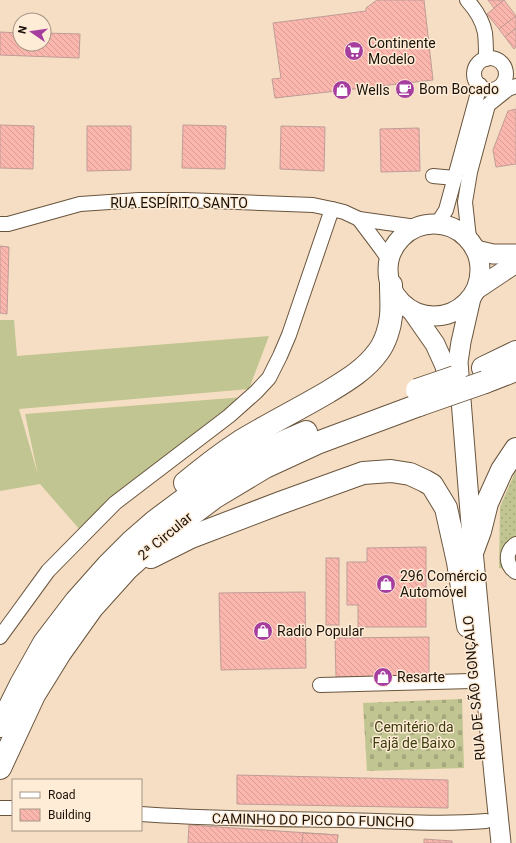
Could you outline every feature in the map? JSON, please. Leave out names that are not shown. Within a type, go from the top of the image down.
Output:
[{"type":"highway","points":[[155,521],[168,496],[211,462],[242,441],[349,379],[370,362],[382,346],[387,333],[391,316],[391,285]]},
{"type":"highway","points":[[484,375],[516,352]]},
{"type":"highway","points":[[418,398],[484,375],[516,370]]},
{"type":"highway","name":"2ª Circular","points":[[0,726],[44,643],[76,601],[108,564],[155,521],[206,483],[260,452],[314,428],[418,398]]},
{"type":"highway","name":"2ª Circular","points":[[0,768],[34,695],[60,652],[92,608],[128,568],[167,533],[216,497],[265,468],[418,398]]},
{"type":"highway","points":[[473,550],[480,531],[487,503],[502,470],[516,448]]},
{"type":"highway","points":[[128,568],[191,537],[363,473],[390,471],[410,474],[432,486],[446,508],[458,562],[468,626]]},
{"type":"main road","points":[[474,294],[481,276],[480,262],[472,244],[460,231],[449,226],[430,224],[416,227],[398,240],[389,260],[388,273],[391,285],[396,296],[403,304],[412,311],[425,315],[438,316],[450,314],[462,308],[474,294],[516,263]]},
{"type":"main road","points":[[472,244],[493,254],[516,254]]},
{"type":"main road","name":"RUA DE SÃO GONÇALO","points":[[474,294],[461,342],[458,362],[473,550],[501,843]]},
{"type":"main road","name":"RUA DE SÃO GONÇALO","points":[[412,311],[435,344],[445,366],[450,390],[454,422],[472,681],[488,843]]},
{"type":"street","points":[[467,0],[481,20],[485,32],[486,59]]},
{"type":"street","points":[[472,244],[465,202],[470,172],[488,105],[485,88],[475,78],[475,70],[481,61],[491,58],[496,59],[511,71],[506,75],[502,84],[498,87],[494,89],[485,88]]},
{"type":"street","points":[[488,105],[508,89],[516,86]]},
{"type":"street","points":[[437,224],[446,210],[485,88]]},
{"type":"street","points":[[433,176],[455,178]]},
{"type":"street","name":"RUA ESPÍRITO SANTO","points":[[0,224],[8,224],[80,204],[139,200],[185,200],[312,205],[344,212],[359,219],[416,227]]},
{"type":"street","points":[[0,637],[48,571],[115,503],[229,416],[256,392],[268,378],[290,335],[332,209]]},
{"type":"street","points":[[359,219],[389,260]]},
{"type":"street","points":[[516,544],[509,550],[507,560],[510,568],[516,572]]},
{"type":"street","points":[[320,685],[472,681]]},
{"type":"street","points":[[0,808],[12,808]]},
{"type":"street","name":"CAMINHO DO PICO DO FUNCHO","points":[[142,814],[196,817],[422,822],[486,821]]},
{"type":"green space","points":[[0,320],[14,320],[17,356],[269,336],[249,389],[19,409],[38,475],[25,414],[245,397],[80,530],[40,484],[0,491]]},
{"type":"green space","points":[[516,470],[516,570],[499,568],[500,507]]},
{"type":"green space","name":"Cemitério da Fajã de Baixo","points":[[462,699],[464,768],[367,771],[363,703]]},
{"type":"building","name":"Continente Modelo","points":[[377,0],[424,0],[433,80],[275,98],[272,79],[281,78],[273,23],[366,11],[366,8]]},
{"type":"building","points":[[488,0],[504,0],[494,8]]},
{"type":"building","points":[[504,0],[516,16],[499,29],[487,14]]},
{"type":"building","points":[[516,16],[516,28],[505,37],[499,29]]},
{"type":"building","points":[[515,29],[516,47],[514,49],[505,37]]},
{"type":"building","points":[[0,32],[12,33],[12,52],[52,52],[52,33],[80,34],[79,58],[0,55]]},
{"type":"building","points":[[516,109],[516,164],[496,167],[493,150],[508,111]]},
{"type":"building","points":[[0,125],[34,126],[33,169],[0,168]]},
{"type":"building","points":[[183,125],[226,126],[225,169],[182,168]]},
{"type":"building","points":[[87,126],[131,126],[131,170],[87,171]]},
{"type":"building","points":[[281,126],[325,127],[324,171],[280,169]]},
{"type":"building","points":[[419,128],[420,171],[381,172],[380,129]]},
{"type":"building","points":[[0,246],[9,247],[7,314],[0,313]]},
{"type":"building","name":"296 Comércio Automóvel","points":[[426,547],[426,627],[358,627],[358,605],[347,605],[347,562],[367,562],[367,548]]},
{"type":"building","points":[[326,558],[339,558],[339,625],[326,625]]},
{"type":"building","name":"Radio Popular","points":[[305,592],[306,668],[221,670],[219,593]]},
{"type":"building","points":[[429,637],[429,676],[336,677],[335,638]]},
{"type":"building","points":[[237,775],[448,780],[448,808],[237,804]]},
{"type":"building","points":[[189,825],[338,835],[337,843],[188,843]]},
{"type":"building","points":[[303,833],[338,835],[337,843],[302,843]]},
{"type":"building","points":[[424,839],[452,841],[452,843],[424,843]]},
{"type":"place","name":"Continente Modelo","points":[[354,51]]},
{"type":"place","name":"Bom Bocado","points":[[405,89]]},
{"type":"place","name":"Wells","points":[[342,90]]},
{"type":"place","name":"296 Comércio Automóvel","points":[[386,584]]},
{"type":"place","name":"Radio Popular","points":[[263,631]]},
{"type":"place","name":"Resarte","points":[[383,677]]}]
